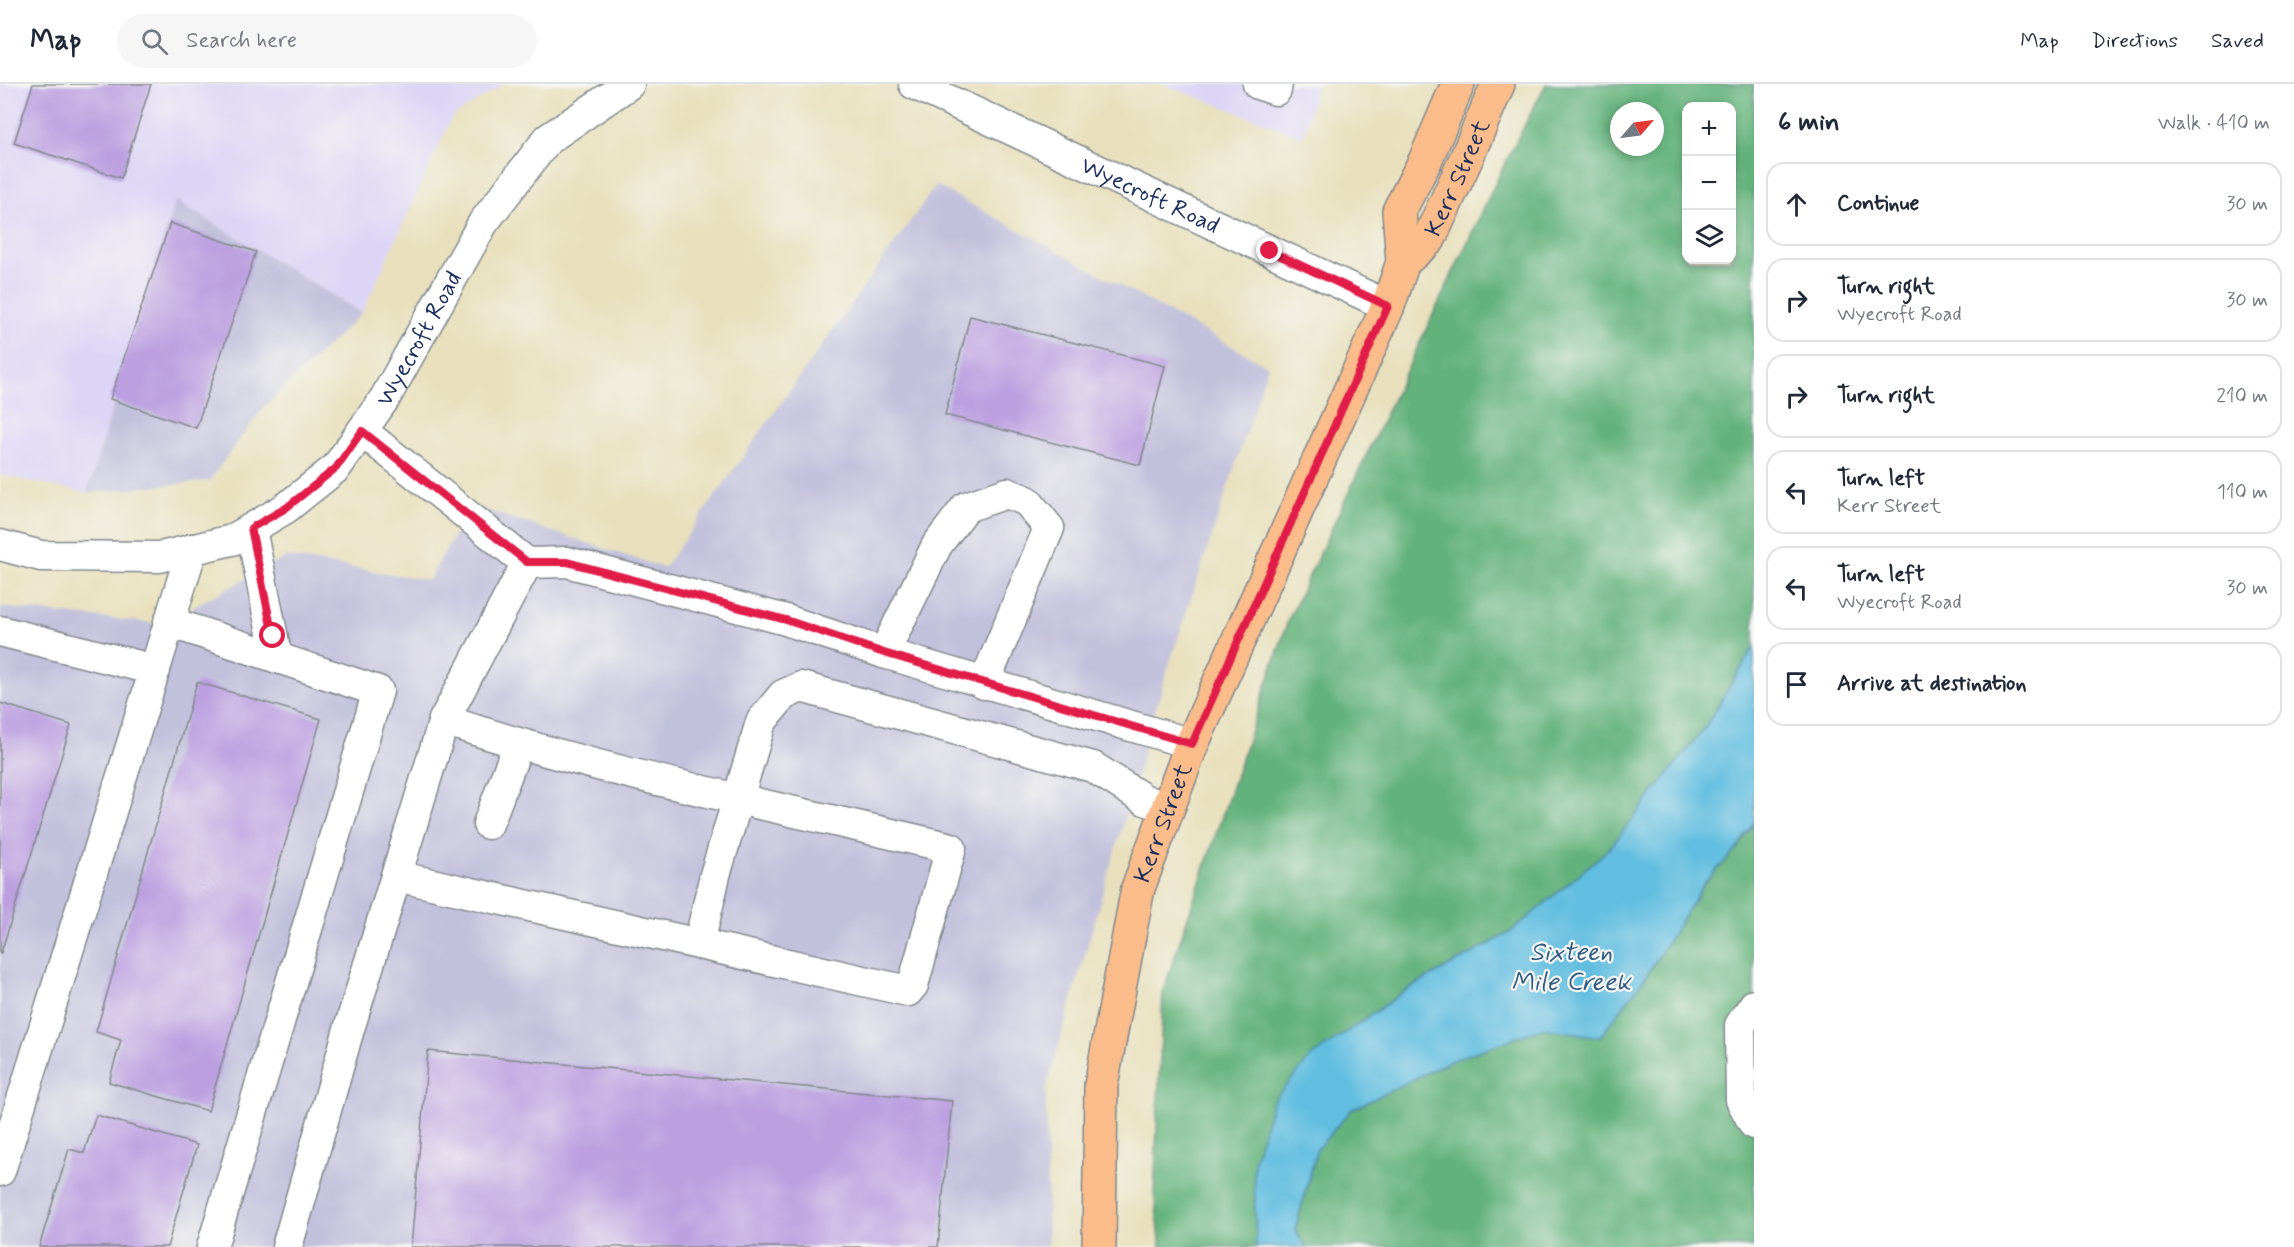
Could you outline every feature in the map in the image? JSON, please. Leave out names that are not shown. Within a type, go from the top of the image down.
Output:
[{"type":"main road","name":"Kerr Street","points":[[1099,1247],[1101,1085],[1138,888],[1192,744],[1388,306],[1403,262],[1399,212],[1425,162],[1458,84]]},
{"type":"main road","name":"Kerr Street","points":[[1403,262],[1428,239],[1467,159],[1498,84]]},
{"type":"street","name":"Wyecroft Road","points":[[0,546],[41,556],[159,557],[232,540],[286,508],[336,468],[385,398],[483,223],[548,139],[629,84]]},
{"type":"street","name":"Wyecroft Road","points":[[914,84],[1388,306]]},
{"type":"street","points":[[1258,84],[1276,90],[1277,84]]},
{"type":"street","points":[[362,431],[527,562],[567,562],[786,620],[984,684],[1192,744]]},
{"type":"street","points":[[884,653],[937,545],[966,507],[1007,493],[1027,501],[1049,528],[984,684]]},
{"type":"street","points":[[251,528],[277,658]]},
{"type":"street","points":[[0,1170],[192,549]]},
{"type":"street","points":[[287,1247],[349,1029],[444,720],[527,562]]},
{"type":"street","points":[[169,622],[378,691],[212,1247]]},
{"type":"street","points":[[0,631],[155,670]]},
{"type":"street","points":[[699,944],[760,722],[783,695],[801,687],[1093,767],[1145,800],[1168,808]]},
{"type":"street","points":[[396,876],[908,991],[913,985],[951,848],[669,785],[518,745],[444,720]]},
{"type":"street","points":[[488,824],[518,745]]},
{"type":"street","points":[[1754,1005],[1740,1025],[1741,1100],[1754,1124]]},
{"type":"shaded area","points":[[0,84],[504,84],[452,117],[362,313],[175,200],[87,493],[0,475]]},
{"type":"shaded area","points":[[1162,84],[1317,84],[1303,137]]},
{"type":"shaded area","points":[[936,185],[1268,366],[1167,671],[1046,1089],[1048,1247],[0,1247],[0,607],[162,624],[286,557],[429,580],[471,505],[664,568]]},
{"type":"shaded area","points":[[175,200],[362,313],[263,408],[209,481],[87,493]]},
{"type":"green space","points":[[1546,84],[1754,84],[1754,647],[1706,726],[1610,848],[1511,932],[1405,991],[1311,1057],[1254,1162],[1256,1247],[1161,1247],[1154,1193],[1163,991],[1289,618],[1506,161]]},
{"type":"green space","points":[[1754,823],[1754,1247],[1306,1247],[1295,1230],[1317,1149],[1351,1110],[1450,1061],[1543,1028],[1600,1037],[1644,979],[1705,882],[1737,849]]},
{"type":"water","name":"Sixteen Mile Creek","points":[[1754,647],[1754,822],[1737,849],[1705,882],[1644,979],[1600,1037],[1543,1028],[1450,1061],[1351,1110],[1317,1149],[1295,1230],[1306,1247],[1256,1247],[1254,1162],[1273,1101],[1311,1057],[1405,991],[1511,932],[1610,848],[1706,726]]},
{"type":"building","points":[[33,84],[151,84],[121,178],[14,143]]},
{"type":"building","points":[[170,223],[256,252],[196,428],[110,399]]},
{"type":"building","points":[[970,316],[1165,366],[1140,465],[945,415]]},
{"type":"building","points":[[197,682],[321,719],[208,1111],[109,1082],[121,1040],[96,1032]]},
{"type":"building","points":[[0,703],[71,725],[1,953],[0,953]]},
{"type":"building","points":[[428,1051],[952,1101],[938,1247],[411,1247]]},
{"type":"building","points":[[96,1115],[197,1145],[167,1247],[39,1247],[69,1149],[84,1153]]},
{"type":"route","points":[[273,636],[251,528],[286,508],[336,468],[362,431],[527,562],[567,562],[786,620],[884,653],[1171,740],[1192,744],[1388,306],[1270,251]]}]
